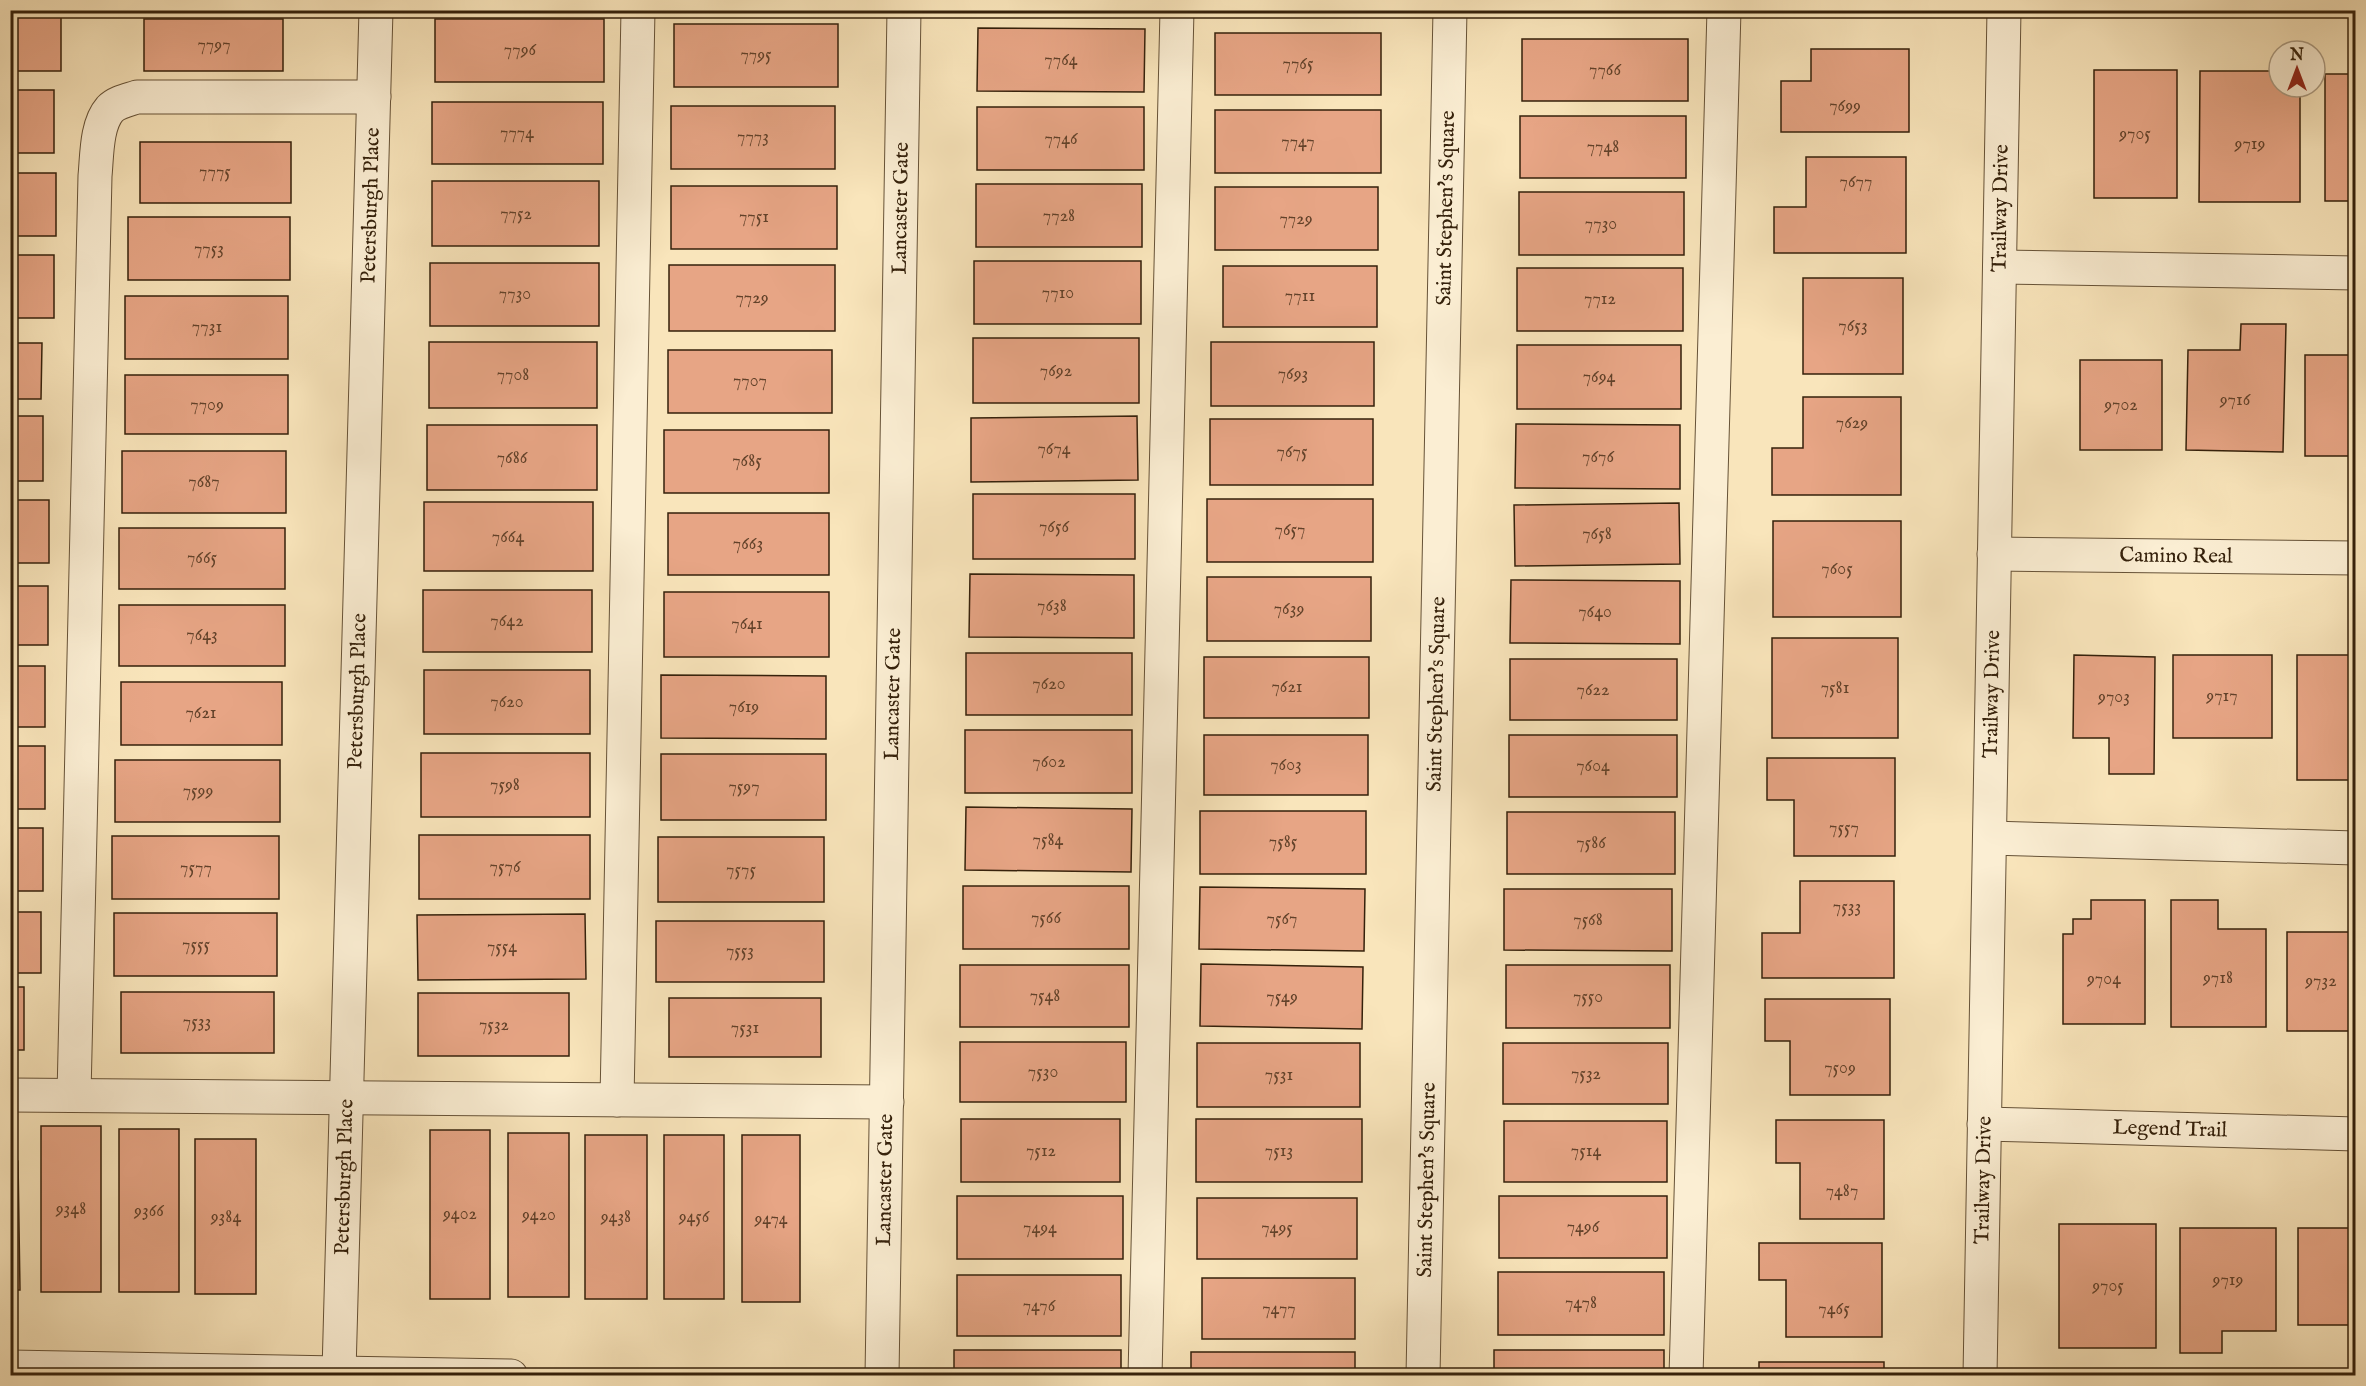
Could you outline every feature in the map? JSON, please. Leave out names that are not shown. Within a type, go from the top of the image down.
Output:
[{"type":"street","name":"Petersburgh Place","points":[[339,1372],[376,10]]},
{"type":"street","points":[[616,1100],[638,10]]},
{"type":"street","name":"Lancaster Gate","points":[[882,1376],[904,10]]},
{"type":"street","points":[[1145,1376],[1176,10]]},
{"type":"street","name":"Saint Stephen's Square","points":[[1423,1376],[1450,10]]},
{"type":"street","points":[[1686,1376],[1724,10]]},
{"type":"street","name":"Trailway Drive","points":[[1980,1376],[2004,10]]},
{"type":"street","points":[[74,1095],[95,176],[102,128],[110,110],[137,97],[374,97]]},
{"type":"street","points":[[2000,267],[2355,273]]},
{"type":"street","name":"Camino Real","points":[[1994,554],[2355,558]]},
{"type":"street","points":[[1990,838],[2355,848]]},
{"type":"street","points":[[10,1095],[887,1102]]},
{"type":"street","name":"Legend Trail","points":[[1984,1124],[2355,1134]]},
{"type":"street","points":[[10,1367],[511,1376]]},
{"type":"building","points":[[10,10],[61,10],[61,71],[10,71]]},
{"type":"building","points":[[144,19],[283,19],[283,71],[144,71]]},
{"type":"building","points":[[435,19],[604,19],[604,82],[435,82]]},
{"type":"building","points":[[674,24],[838,24],[838,87],[674,87]]},
{"type":"building","points":[[978,28],[1145,29],[1144,92],[977,91]]},
{"type":"building","points":[[1215,33],[1381,33],[1381,95],[1215,95]]},
{"type":"building","points":[[1522,39],[1688,39],[1688,101],[1522,101]]},
{"type":"building","points":[[1811,49],[1909,49],[1909,132],[1781,132],[1781,81],[1811,81]]},
{"type":"building","points":[[2094,70],[2177,70],[2177,198],[2094,198]]},
{"type":"building","points":[[2200,71],[2267,71],[2267,99],[2300,99],[2300,202],[2199,202]]},
{"type":"building","points":[[2327,74],[2356,74],[2356,201],[2325,201]]},
{"type":"building","points":[[10,90],[54,90],[54,153],[10,153]]},
{"type":"building","points":[[432,102],[603,102],[603,164],[432,164]]},
{"type":"building","points":[[671,106],[835,106],[835,169],[671,169]]},
{"type":"building","points":[[977,107],[1144,107],[1144,170],[977,170]]},
{"type":"building","points":[[1215,110],[1381,110],[1381,173],[1215,173]]},
{"type":"building","points":[[1520,116],[1686,116],[1686,178],[1520,178]]},
{"type":"building","points":[[140,142],[291,142],[291,203],[140,203]]},
{"type":"building","points":[[1806,157],[1906,157],[1906,253],[1774,253],[1774,207],[1806,207]]},
{"type":"building","points":[[10,173],[56,173],[56,236],[10,236]]},
{"type":"building","points":[[432,181],[599,181],[599,246],[432,246]]},
{"type":"building","points":[[976,184],[1142,184],[1142,247],[976,247]]},
{"type":"building","points":[[671,186],[837,186],[837,249],[671,249]]},
{"type":"building","points":[[1215,187],[1378,187],[1378,250],[1215,250]]},
{"type":"building","points":[[1519,192],[1684,192],[1684,255],[1519,255]]},
{"type":"building","points":[[128,217],[290,217],[290,280],[128,280]]},
{"type":"building","points":[[10,255],[54,255],[54,318],[10,318]]},
{"type":"building","points":[[974,261],[1141,261],[1141,324],[974,324]]},
{"type":"building","points":[[430,263],[599,263],[599,326],[430,326]]},
{"type":"building","points":[[669,265],[835,265],[835,331],[669,331]]},
{"type":"building","points":[[1223,266],[1377,266],[1377,327],[1223,327]]},
{"type":"building","points":[[1517,268],[1683,268],[1683,331],[1517,331]]},
{"type":"building","points":[[1803,278],[1903,278],[1903,374],[1803,374]]},
{"type":"building","points":[[125,296],[288,296],[288,359],[125,359]]},
{"type":"building","points":[[2241,324],[2286,324],[2283,452],[2186,450],[2188,350],[2240,350]]},
{"type":"building","points":[[973,338],[1139,338],[1139,403],[973,403]]},
{"type":"building","points":[[429,342],[597,342],[597,408],[429,408]]},
{"type":"building","points":[[1211,342],[1374,342],[1374,406],[1211,406]]},
{"type":"building","points":[[10,343],[42,343],[41,399],[10,399]]},
{"type":"building","points":[[1517,345],[1681,345],[1681,409],[1517,409]]},
{"type":"building","points":[[668,350],[832,350],[832,413],[668,413]]},
{"type":"building","points":[[2305,355],[2356,355],[2356,456],[2305,456]]},
{"type":"building","points":[[2080,360],[2162,360],[2162,450],[2080,450]]},
{"type":"building","points":[[125,375],[288,375],[288,434],[125,434]]},
{"type":"building","points":[[1803,397],[1901,397],[1901,495],[1772,495],[1772,448],[1803,448]]},
{"type":"building","points":[[10,416],[43,416],[43,481],[10,481]]},
{"type":"building","points":[[1137,416],[1138,480],[971,482],[971,418]]},
{"type":"building","points":[[1210,419],[1373,419],[1373,485],[1210,485]]},
{"type":"building","points":[[1516,424],[1680,425],[1680,489],[1515,488]]},
{"type":"building","points":[[427,425],[597,425],[597,490],[427,490]]},
{"type":"building","points":[[664,430],[829,430],[829,493],[664,493]]},
{"type":"building","points":[[122,451],[286,451],[286,513],[122,513]]},
{"type":"building","points":[[973,494],[1135,494],[1135,559],[973,559]]},
{"type":"building","points":[[1207,499],[1373,499],[1373,562],[1207,562]]},
{"type":"building","points":[[10,500],[49,500],[49,563],[10,563]]},
{"type":"building","points":[[424,502],[593,502],[593,571],[424,571]]},
{"type":"building","points":[[1679,503],[1680,564],[1515,566],[1514,505]]},
{"type":"building","points":[[668,513],[829,513],[829,575],[668,575]]},
{"type":"building","points":[[1773,521],[1901,521],[1901,617],[1773,617]]},
{"type":"building","points":[[119,528],[285,528],[285,589],[119,589]]},
{"type":"building","points":[[970,574],[1134,575],[1134,638],[969,637]]},
{"type":"building","points":[[1207,577],[1371,577],[1371,641],[1207,641]]},
{"type":"building","points":[[1511,580],[1680,581],[1680,644],[1510,643]]},
{"type":"building","points":[[10,586],[48,586],[48,645],[10,645]]},
{"type":"building","points":[[423,590],[592,590],[592,652],[423,652]]},
{"type":"building","points":[[664,592],[829,592],[829,657],[664,657]]},
{"type":"building","points":[[119,605],[285,605],[285,666],[119,666]]},
{"type":"building","points":[[1772,638],[1898,638],[1898,738],[1772,738]]},
{"type":"building","points":[[966,653],[1132,653],[1132,715],[966,715]]},
{"type":"building","points":[[2074,655],[2155,657],[2154,774],[2109,774],[2109,738],[2073,738]]},
{"type":"building","points":[[2173,655],[2272,655],[2272,738],[2173,738]]},
{"type":"building","points":[[2297,655],[2356,655],[2356,780],[2297,780]]},
{"type":"building","points":[[1204,657],[1369,657],[1369,718],[1204,718]]},
{"type":"building","points":[[1510,659],[1677,659],[1677,720],[1510,720]]},
{"type":"building","points":[[10,666],[45,666],[45,727],[10,727]]},
{"type":"building","points":[[424,670],[590,670],[590,734],[424,734]]},
{"type":"building","points":[[661,675],[826,676],[826,739],[661,738]]},
{"type":"building","points":[[121,682],[282,682],[282,745],[121,745]]},
{"type":"building","points":[[965,730],[1132,730],[1132,793],[965,793]]},
{"type":"building","points":[[1204,735],[1368,735],[1368,795],[1204,795]]},
{"type":"building","points":[[1509,735],[1677,735],[1677,797],[1509,797]]},
{"type":"building","points":[[10,746],[45,746],[45,809],[10,809]]},
{"type":"building","points":[[421,753],[590,753],[590,817],[421,817]]},
{"type":"building","points":[[661,754],[826,754],[826,820],[661,820]]},
{"type":"building","points":[[1767,758],[1895,758],[1895,856],[1794,856],[1794,800],[1767,800]]},
{"type":"building","points":[[115,760],[280,760],[280,822],[115,822]]},
{"type":"building","points":[[966,807],[1132,809],[1131,872],[965,870]]},
{"type":"building","points":[[1200,811],[1366,811],[1366,874],[1200,874]]},
{"type":"building","points":[[1507,812],[1675,812],[1675,874],[1507,874]]},
{"type":"building","points":[[10,828],[43,828],[43,891],[10,891]]},
{"type":"building","points":[[419,835],[590,835],[590,899],[419,899]]},
{"type":"building","points":[[112,836],[279,836],[279,899],[112,899]]},
{"type":"building","points":[[658,837],[824,837],[824,902],[658,902]]},
{"type":"building","points":[[1800,881],[1894,881],[1894,978],[1762,978],[1762,933],[1800,933]]},
{"type":"building","points":[[963,886],[1129,886],[1129,949],[963,949]]},
{"type":"building","points":[[1200,887],[1365,889],[1364,951],[1199,949]]},
{"type":"building","points":[[1504,889],[1672,889],[1672,951],[1504,950]]},
{"type":"building","points":[[2091,900],[2145,900],[2145,1024],[2063,1024],[2063,934],[2073,934],[2073,919],[2091,919]]},
{"type":"building","points":[[2171,900],[2218,900],[2218,929],[2266,929],[2266,1027],[2171,1027]]},
{"type":"building","points":[[10,912],[41,912],[41,973],[10,973]]},
{"type":"building","points":[[114,913],[277,913],[277,976],[114,976]]},
{"type":"building","points":[[585,914],[586,979],[418,980],[417,915]]},
{"type":"building","points":[[656,921],[824,921],[824,982],[656,982]]},
{"type":"building","points":[[2287,932],[2356,932],[2356,1031],[2287,1031]]},
{"type":"building","points":[[1201,964],[1363,967],[1362,1029],[1200,1026]]},
{"type":"building","points":[[960,965],[1129,965],[1129,1027],[960,1027]]},
{"type":"building","points":[[1506,965],[1670,965],[1670,1028],[1506,1028]]},
{"type":"building","points":[[10,987],[24,987],[24,1050],[10,1050]]},
{"type":"building","points":[[121,992],[274,992],[274,1053],[121,1053]]},
{"type":"building","points":[[418,993],[569,993],[569,1056],[418,1056]]},
{"type":"building","points":[[669,998],[821,998],[821,1057],[669,1057]]},
{"type":"building","points":[[1765,999],[1890,999],[1890,1095],[1790,1095],[1790,1041],[1765,1041]]},
{"type":"building","points":[[960,1042],[1126,1042],[1126,1102],[960,1102]]},
{"type":"building","points":[[1197,1043],[1360,1043],[1360,1107],[1197,1107]]},
{"type":"building","points":[[1503,1043],[1668,1043],[1668,1104],[1503,1104]]},
{"type":"building","points":[[961,1119],[1120,1119],[1120,1182],[961,1182]]},
{"type":"building","points":[[1196,1119],[1362,1119],[1362,1182],[1196,1182]]},
{"type":"building","points":[[1776,1120],[1884,1120],[1884,1219],[1800,1219],[1800,1163],[1776,1163]]},
{"type":"building","points":[[1504,1121],[1667,1121],[1667,1182],[1504,1182]]},
{"type":"building","points":[[41,1126],[101,1126],[101,1292],[41,1292]]},
{"type":"building","points":[[119,1129],[179,1129],[179,1292],[119,1292]]},
{"type":"building","points":[[430,1130],[490,1130],[490,1299],[430,1299]]},
{"type":"building","points":[[508,1133],[569,1133],[569,1297],[508,1297]]},
{"type":"building","points":[[585,1135],[647,1135],[647,1299],[585,1299]]},
{"type":"building","points":[[664,1135],[724,1135],[724,1299],[664,1299]]},
{"type":"building","points":[[742,1135],[800,1135],[800,1302],[742,1302]]},
{"type":"building","points":[[195,1139],[256,1139],[256,1294],[195,1294]]},
{"type":"building","points":[[10,1161],[18,1161],[20,1290],[10,1290]]},
{"type":"building","points":[[957,1196],[1123,1196],[1123,1259],[957,1259]]},
{"type":"building","points":[[1499,1196],[1667,1196],[1667,1258],[1499,1258]]},
{"type":"building","points":[[1197,1198],[1357,1198],[1357,1259],[1197,1259]]},
{"type":"building","points":[[2059,1224],[2156,1224],[2156,1348],[2059,1348]]},
{"type":"building","points":[[2180,1228],[2276,1228],[2276,1331],[2222,1331],[2222,1353],[2180,1353]]},
{"type":"building","points":[[2298,1228],[2356,1228],[2356,1325],[2298,1325]]},
{"type":"building","points":[[1759,1243],[1882,1243],[1882,1337],[1786,1337],[1786,1280],[1759,1280]]},
{"type":"building","points":[[1498,1272],[1664,1272],[1664,1335],[1498,1335]]},
{"type":"building","points":[[957,1275],[1121,1275],[1121,1336],[957,1336]]},
{"type":"building","points":[[1202,1278],[1355,1278],[1355,1339],[1202,1339]]},
{"type":"building","points":[[954,1350],[1121,1350],[1121,1376],[954,1376]]},
{"type":"building","points":[[1494,1350],[1664,1350],[1664,1376],[1494,1376]]},
{"type":"building","points":[[1191,1352],[1355,1352],[1355,1376],[1191,1376]]},
{"type":"building","points":[[1759,1362],[1884,1362],[1884,1376],[1759,1376]]}]
